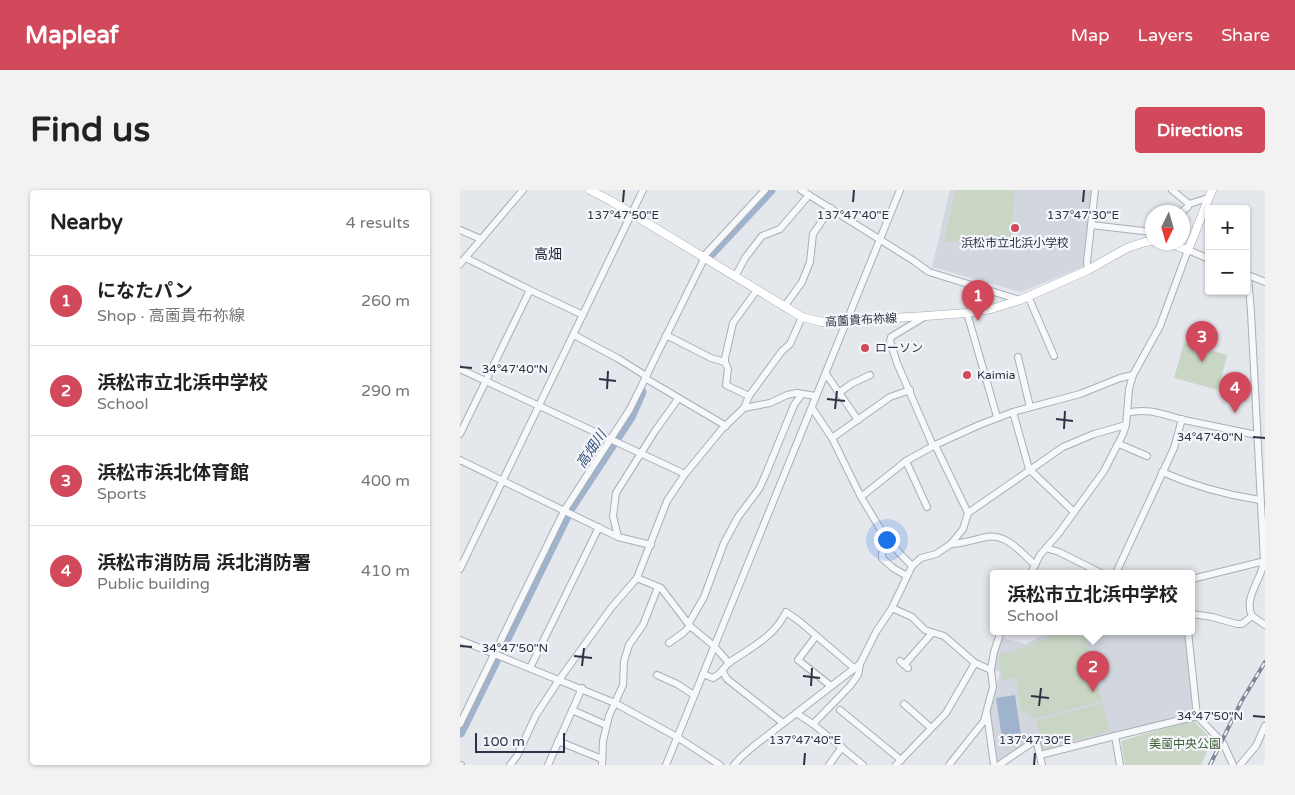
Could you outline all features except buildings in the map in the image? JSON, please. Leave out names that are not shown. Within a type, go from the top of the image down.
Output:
[{"type":"main road","name":"高薗貴布祢線","points":[[591,190],[632,213],[802,318],[822,322],[967,313],[991,309],[1024,298],[1088,270],[1127,248],[1145,242]]},
{"type":"main road","points":[[1190,245],[1210,194]]},
{"type":"street","points":[[460,264],[523,190]]},
{"type":"street","points":[[460,569],[643,190]]},
{"type":"street","points":[[460,724],[566,512],[614,441],[668,336],[703,258],[765,190]]},
{"type":"street","points":[[801,190],[914,261],[928,272],[1024,298],[1054,356]]},
{"type":"street","points":[[666,765],[900,190]]},
{"type":"street","points":[[1088,270],[1090,225],[1095,190]]},
{"type":"street","points":[[1172,190],[1189,204],[1210,194]]},
{"type":"street","points":[[735,277],[745,258],[762,236],[780,228],[809,195]]},
{"type":"street","points":[[784,306],[802,282],[810,262],[814,234],[830,208]]},
{"type":"street","points":[[1090,225],[1145,231]]},
{"type":"street","points":[[460,230],[481,239]]},
{"type":"street","points":[[1032,570],[1046,548],[1104,471],[1119,444],[1126,425],[1129,389],[1133,375],[1160,326],[1188,250],[1205,257]]},
{"type":"street","points":[[466,258],[583,315]]},
{"type":"street","points":[[1250,276],[1265,282]]},
{"type":"street","points":[[460,434],[530,290]]},
{"type":"street","points":[[749,396],[726,385],[728,368],[725,358],[734,323],[756,290]]},
{"type":"street","points":[[1248,295],[1265,561],[1262,574],[1248,605],[1252,616],[1265,625]]},
{"type":"street","points":[[967,313],[997,417]]},
{"type":"street","points":[[926,316],[890,339],[897,364],[934,446],[968,512]]},
{"type":"street","points":[[510,765],[517,756],[536,716],[559,680],[611,608],[637,578],[667,501],[685,474],[744,408],[749,396],[782,351],[790,344],[802,318]]},
{"type":"street","points":[[574,335],[619,359],[678,399],[726,426]]},
{"type":"street","points":[[668,336],[711,358],[725,362]]},
{"type":"street","points":[[1018,357],[1030,407]]},
{"type":"street","points":[[460,369],[685,474]]},
{"type":"street","points":[[826,374],[858,420]]},
{"type":"street","points":[[840,393],[848,386],[870,375]]},
{"type":"street","points":[[862,497],[906,461],[997,417],[1068,398],[1120,378],[1133,375]]},
{"type":"street","points":[[832,438],[890,397],[910,390]]},
{"type":"street","points":[[744,408],[770,403],[787,395],[797,393],[816,396]]},
{"type":"street","points":[[669,643],[683,633],[704,597],[724,543],[738,517],[765,476],[794,405],[802,394]]},
{"type":"street","points":[[618,537],[613,516],[615,497],[640,453],[678,399]]},
{"type":"street","points":[[812,408],[832,438],[862,497],[887,540],[912,566]]},
{"type":"street","points":[[1127,414],[1136,411],[1157,412],[1257,435]]},
{"type":"street","points":[[1013,412],[1029,469],[1074,512]]},
{"type":"street","points":[[1117,570],[1174,448],[1182,419]]},
{"type":"street","points":[[734,765],[741,757],[857,666],[892,608],[912,566],[918,560],[936,554],[952,544],[963,528],[968,512],[993,497],[1029,469],[1063,447],[1094,434],[1126,425]]},
{"type":"street","points":[[1119,444],[1147,456]]},
{"type":"street","points":[[460,460],[618,537],[651,545]]},
{"type":"street","points":[[906,461],[927,507]]},
{"type":"street","points":[[1162,472],[1218,492],[1260,500]]},
{"type":"street","points":[[530,668],[599,527]]},
{"type":"street","points":[[952,544],[971,542],[987,537],[999,537],[1007,540],[1035,564]]},
{"type":"street","points":[[887,540],[882,558],[907,576]]},
{"type":"street","points":[[1046,548],[1059,552],[1095,570]]},
{"type":"street","points":[[1195,578],[1265,561]]},
{"type":"street","points":[[637,578],[658,587],[689,624],[714,646],[728,663]]},
{"type":"street","points":[[558,741],[602,762],[602,748],[606,725],[623,685],[624,662],[630,645],[643,625],[658,587]]},
{"type":"street","points":[[892,608],[912,618],[925,630],[944,636],[975,663],[991,670]]},
{"type":"street","points":[[703,674],[713,678],[723,672],[728,663],[770,635],[781,623],[786,612],[857,666],[858,675],[850,686],[813,724]]},
{"type":"street","points":[[1195,614],[1237,624],[1242,624],[1252,616]]},
{"type":"street","points":[[904,664],[932,632]]},
{"type":"street","points":[[949,765],[984,721],[993,687],[991,670],[994,652],[1000,635]]},
{"type":"street","points":[[1188,635],[1197,716],[1223,743],[1233,765]]},
{"type":"street","points":[[816,636],[798,660],[831,686]]},
{"type":"street","points":[[460,640],[615,703],[677,737],[720,765]]},
{"type":"street","points":[[840,710],[900,763],[946,713],[975,663]]},
{"type":"street","points":[[723,672],[727,679],[783,724]]},
{"type":"street","points":[[656,676],[677,684],[694,695]]},
{"type":"street","points":[[548,765],[582,688]]},
{"type":"street","points":[[904,704],[931,728]]},
{"type":"street","points":[[572,710],[606,725]]},
{"type":"street","points":[[796,713],[813,724],[863,765]]},
{"type":"street","points":[[986,713],[994,765]]},
{"type":"street","points":[[1040,755],[1197,716]]},
{"type":"street","points":[[1240,765],[1256,746],[1265,726]]},
{"type":"street","points":[[1115,736],[1120,765]]},
{"type":"street","points":[[999,765],[1033,742],[1037,743],[1042,765]]},
{"type":"street","points":[[829,765],[842,747]]},
{"type":"shaded area","name":"浜松市立北浜小学校","points":[[950,190],[1093,190],[1085,266],[1021,292],[932,267]]},
{"type":"shaded area","points":[[1043,635],[1185,635],[1194,712],[1190,715],[1042,753],[1039,742],[998,764],[995,763],[989,712],[1000,672],[993,669],[995,656],[1002,638],[1026,644]]},
{"type":"green space","points":[[956,190],[1014,190],[1012,245],[944,241]]},
{"type":"green space","points":[[1184,343],[1227,355],[1218,390],[1174,378]]},
{"type":"green space","points":[[1050,635],[1084,635],[1102,701],[1035,719],[1021,710],[1016,678],[1002,680],[1000,654],[1030,646]]},
{"type":"green space","points":[[1102,703],[1110,731],[1043,749],[1036,721]]},
{"type":"green space","name":"美薗中央公園","points":[[1193,720],[1212,740],[1201,765],[1125,765],[1121,741]]},
{"type":"water","points":[[1015,695],[1022,742],[1003,745],[996,698]]},
{"type":"waterway","name":"高畑川","points":[[711,253],[770,190]]},
{"type":"waterway","name":"高畑川","points":[[500,651],[570,508],[630,417],[641,392]]},
{"type":"waterway","name":"高畑川","points":[[460,732],[495,661]]},
{"type":"railway","points":[[1210,765],[1241,702],[1265,662]]},
{"type":"place","name":"浜松市立北浜小学校","points":[[1015,228]]},
{"type":"place","name":"になたパン","points":[[978,321]]},
{"type":"place","name":"ローソン","points":[[865,348]]},
{"type":"place","name":"浜松市浜北体育館","points":[[1202,362]]},
{"type":"place","name":"Kaimia","points":[[967,375]]},
{"type":"place","name":"浜松市消防局 浜北消防署","points":[[1235,413]]},
{"type":"place","name":"浜松市立北浜中学校","points":[[1093,692]]},
{"type":"district","name":"高畑","points":[[548,254]]}]
